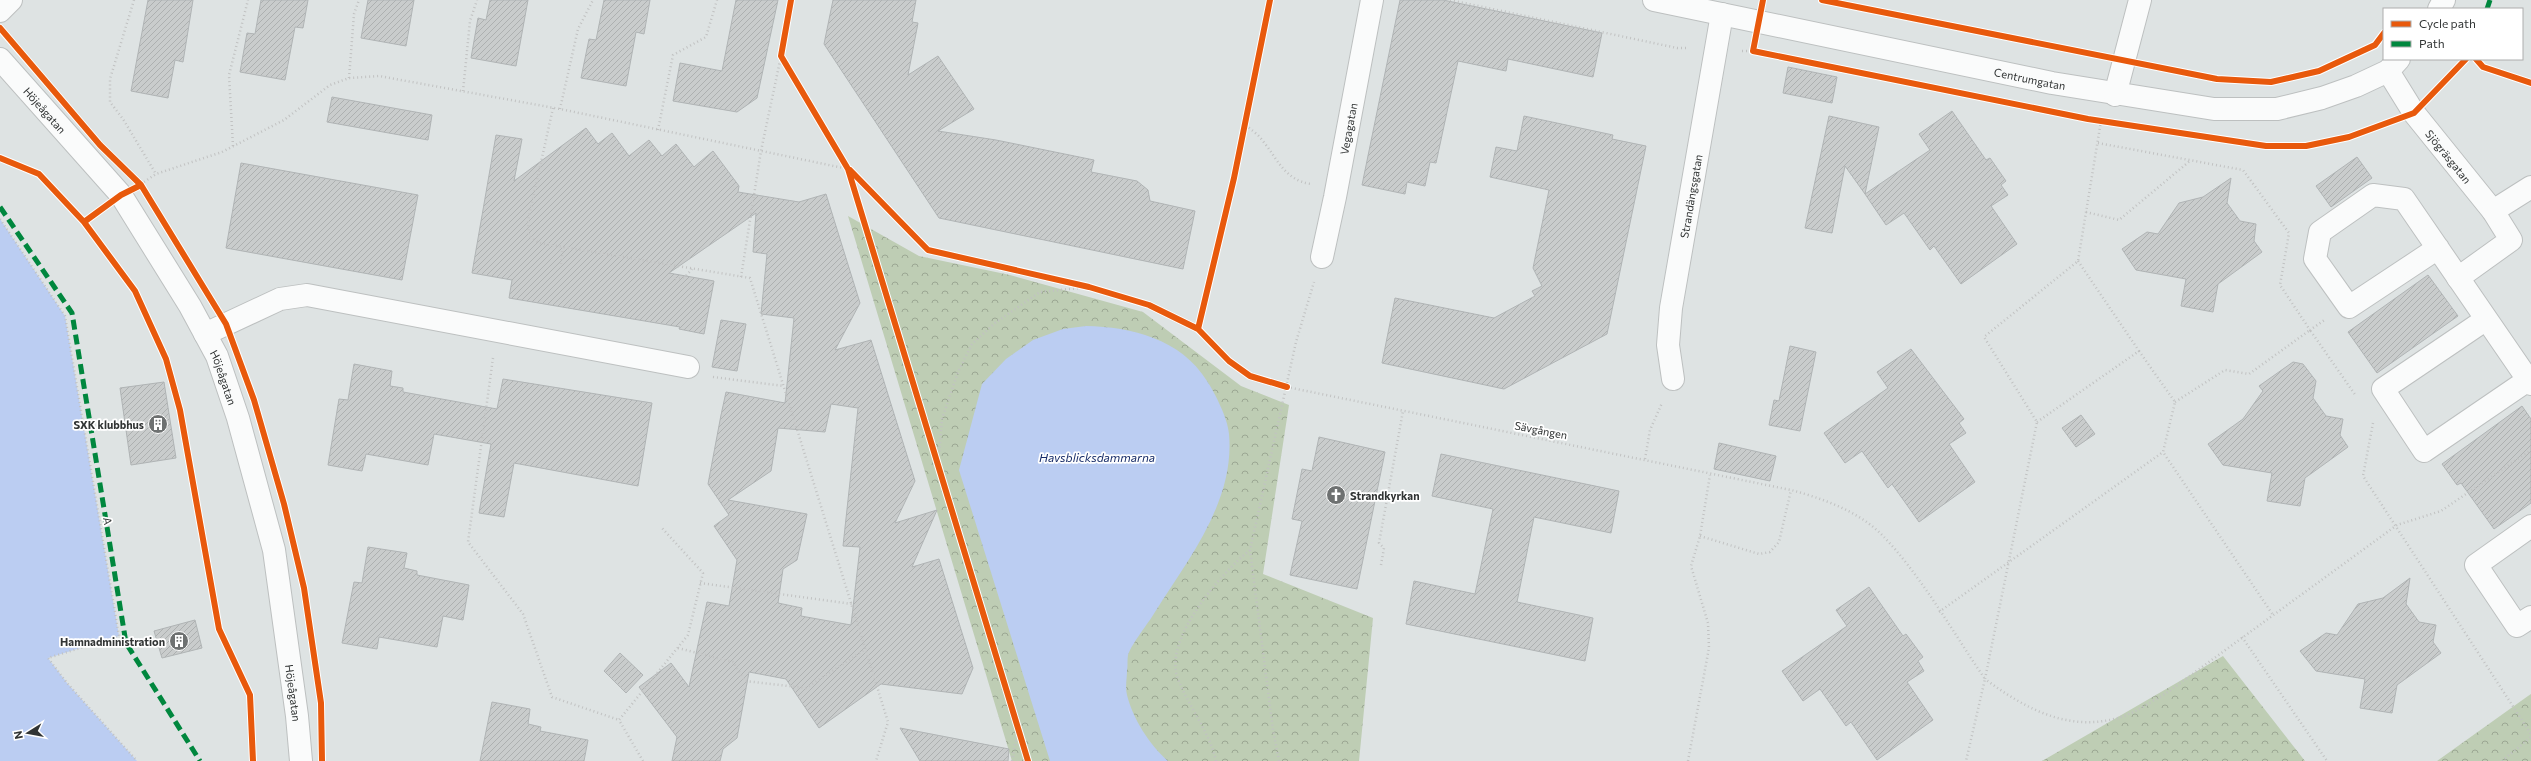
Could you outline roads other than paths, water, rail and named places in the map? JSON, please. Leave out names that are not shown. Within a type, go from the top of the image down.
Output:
[{"type":"street","points":[[0,11],[11,0]]},
{"type":"street","name":"Vegagatan","points":[[1322,257],[1335,197],[1372,0]]},
{"type":"street","name":"Centrumgatan","points":[[1654,0],[2115,95],[2214,109],[2277,109],[2322,98],[2356,86],[2394,65]]},
{"type":"street","points":[[2115,95],[2140,0]]},
{"type":"street","name":"Strandängsgatan","points":[[1673,379],[1668,344],[1672,308],[1722,14]]},
{"type":"street","name":"Höjeågatan","points":[[0,59],[121,195],[190,306],[217,356],[238,418],[274,550],[297,716],[301,761]]},
{"type":"street","name":"Sjögräsgatan","points":[[2394,65],[2414,113],[2494,211],[2511,240],[2458,278]]},
{"type":"street","points":[[2494,211],[2531,187]]},
{"type":"street","points":[[2438,248],[2349,307],[2314,259],[2320,232],[2374,195],[2404,199],[2438,248],[2485,320],[2529,382],[2424,451],[2382,389],[2485,320]]},
{"type":"street","points":[[205,334],[280,299],[307,295],[688,367]]},
{"type":"street","points":[[2531,526],[2476,565],[2517,626],[2531,617]]},
{"type":"water","points":[[0,219],[65,316],[119,636],[48,658],[67,683],[137,761],[0,761]]},
{"type":"water","name":"Havsblicksdammarna","points":[[1086,326],[1121,329],[1138,333],[1169,345],[1184,355],[1207,381],[1221,406],[1228,428],[1229,459],[1225,482],[1217,506],[1195,550],[1136,639],[1128,655],[1126,689],[1133,713],[1148,739],[1168,761],[1050,761],[959,470],[982,384],[1006,359],[1033,340],[1063,329]]},
{"type":"place","name":"SXK klubbhus","points":[[158,424]]},
{"type":"place","name":"Strandkyrkan","points":[[1336,495]]},
{"type":"place","name":"Hamnadministration","points":[[179,641]]}]
